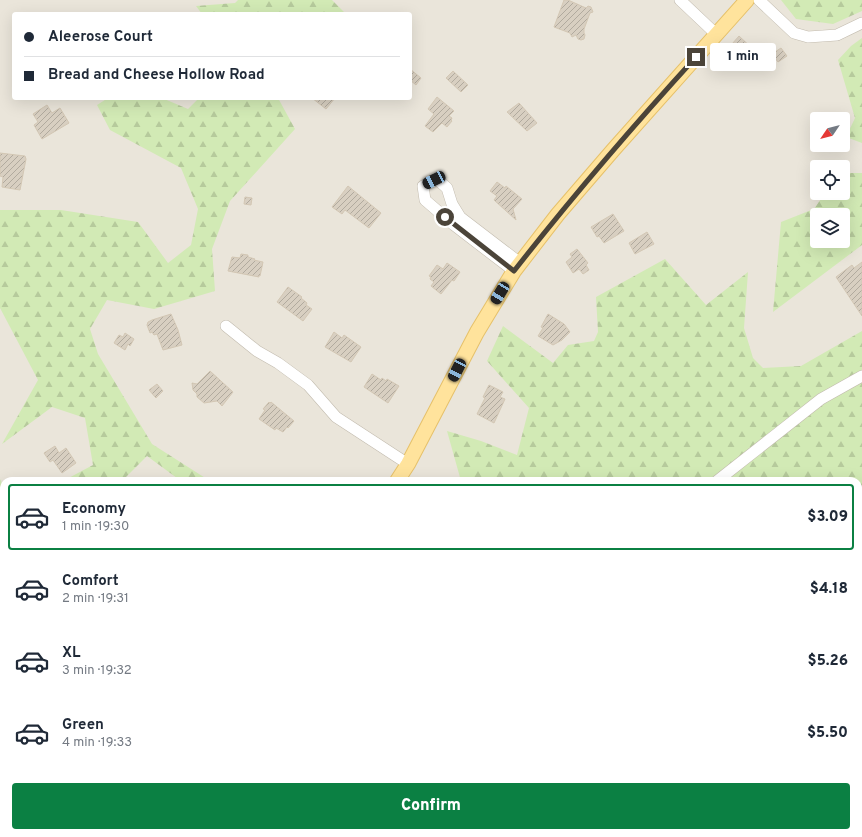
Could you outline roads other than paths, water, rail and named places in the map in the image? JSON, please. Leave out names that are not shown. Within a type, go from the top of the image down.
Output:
[{"type":"main road","points":[[400,477],[408,464],[477,332],[517,267],[558,214],[746,0]]},
{"type":"street","points":[[680,0],[716,34]]},
{"type":"street","points":[[760,0],[794,33],[808,36],[837,35],[862,23]]},
{"type":"street","points":[[434,180],[439,180],[447,188],[452,204],[460,217],[517,267],[454,225],[426,200],[423,186],[434,180]]},
{"type":"street","points":[[226,326],[257,351],[278,363],[308,385],[336,417],[408,464]]},
{"type":"street","points":[[721,477],[821,399],[862,376]]}]
